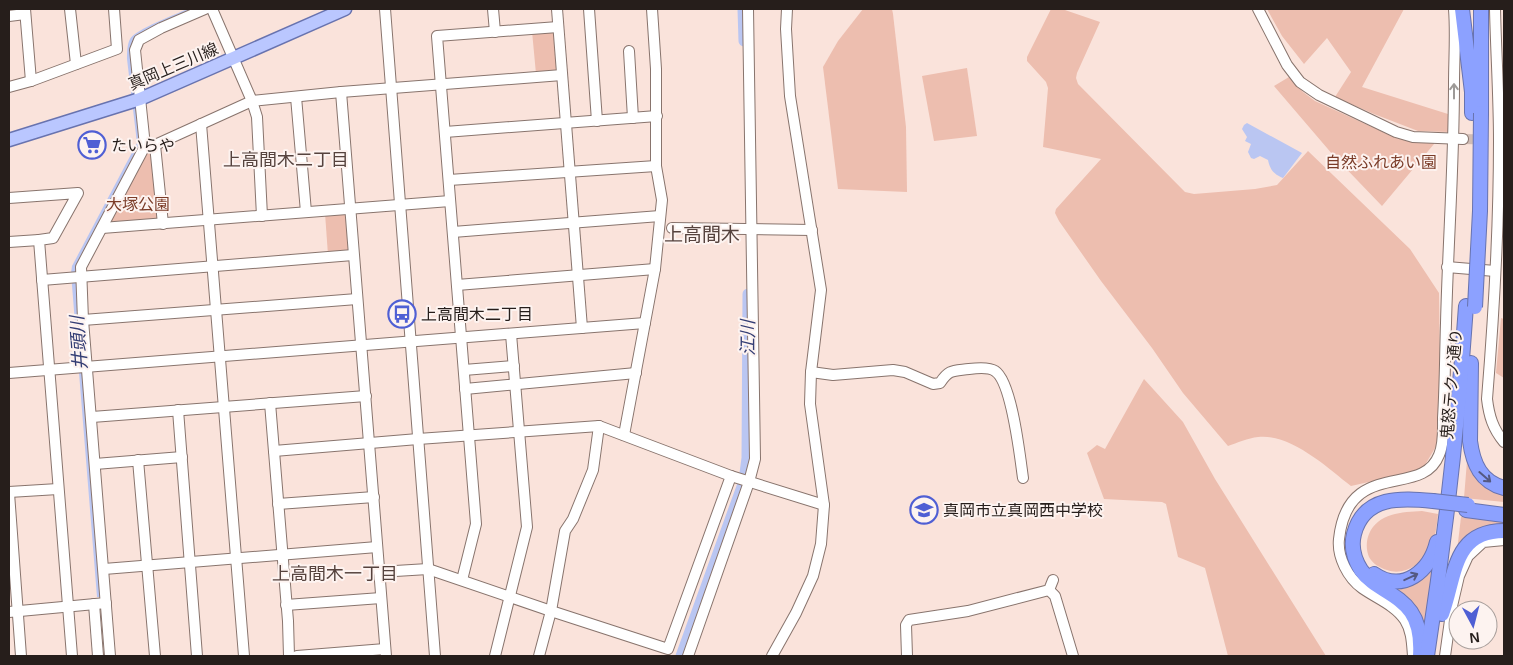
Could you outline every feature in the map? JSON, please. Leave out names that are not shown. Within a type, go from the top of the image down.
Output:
[{"type":"highway","points":[[1462,9],[1472,92],[1477,113]]},
{"type":"highway","points":[[1477,113],[1481,9]]},
{"type":"highway","name":"鬼怒テクノ通り","points":[[1427,656],[1446,520],[1471,307],[1480,211],[1477,113]]},
{"type":"highway","name":"鬼怒テクノ通り","points":[[1436,656],[1458,495],[1471,363],[1471,307]]},
{"type":"highway","points":[[1471,363],[1470,441],[1472,453],[1479,472],[1499,487],[1504,488]]},
{"type":"highway","points":[[1420,656],[1419,633],[1412,613],[1401,600],[1362,572],[1352,544],[1356,526],[1368,510],[1376,505],[1403,499],[1504,515]]},
{"type":"highway","points":[[1433,504],[1402,504],[1378,511],[1372,515],[1362,529],[1359,544],[1360,554],[1368,569],[1382,579],[1392,581],[1410,579],[1426,566],[1435,553],[1439,535],[1446,520]]},
{"type":"highway","points":[[1467,508],[1504,509]]},
{"type":"highway","points":[[1442,614],[1449,597],[1457,560],[1466,546],[1480,535],[1504,531]]},
{"type":"main road","name":"真岡上三川線","points":[[233,54],[325,9]]},
{"type":"main road","name":"真岡上三川線","points":[[9,140],[140,94],[345,9]]},
{"type":"main road","name":"真岡上三川線","points":[[9,131],[140,94]]},
{"type":"street","points":[[70,9],[76,64]]},
{"type":"street","points":[[9,88],[117,49],[114,9]]},
{"type":"street","points":[[163,224],[140,94],[135,50],[139,40],[161,28],[205,9]]},
{"type":"street","points":[[212,9],[233,54],[257,117],[262,216]]},
{"type":"street","points":[[385,9],[435,656]]},
{"type":"street","points":[[493,9],[495,32]]},
{"type":"street","points":[[557,9],[582,328]]},
{"type":"street","points":[[589,9],[597,121]]},
{"type":"street","points":[[624,435],[655,269],[662,200],[656,166],[656,70],[652,9]]},
{"type":"street","points":[[688,656],[749,482],[755,459],[748,9]]},
{"type":"street","points":[[772,656],[814,576],[822,544],[824,505],[810,404],[811,372],[821,290],[790,96],[786,29],[787,9]]},
{"type":"street","points":[[1258,9],[1287,65],[1300,82],[1319,96],[1396,132],[1413,137],[1458,139]]},
{"type":"street","points":[[1413,656],[1411,636],[1404,620],[1390,605],[1360,587],[1345,568],[1341,559],[1339,542],[1342,520],[1353,501],[1366,489],[1386,482],[1419,476],[1436,463],[1441,452],[1444,410],[1447,267],[1458,139],[1454,9]]},
{"type":"street","points":[[1495,9],[1501,193],[1495,271],[1495,307],[1487,399],[1489,414],[1497,434],[1504,442]]},
{"type":"street","points":[[9,16],[25,12],[31,81]]},
{"type":"street","points":[[462,580],[476,524],[437,36],[558,27]]},
{"type":"street","points":[[629,51],[633,118]]},
{"type":"street","points":[[110,656],[80,278],[81,267],[150,146],[252,101],[341,92],[562,75]]},
{"type":"street","points":[[297,656],[386,653],[341,92]]},
{"type":"street","points":[[296,97],[306,212]]},
{"type":"street","points":[[445,132],[657,116]]},
{"type":"street","points":[[201,124],[244,656]]},
{"type":"street","points":[[449,180],[656,166]]},
{"type":"street","points":[[9,198],[78,193],[53,238],[9,242]]},
{"type":"street","points":[[102,228],[450,201]]},
{"type":"street","points":[[453,232],[660,216]]},
{"type":"street","points":[[672,228],[812,230]]},
{"type":"street","points":[[39,240],[72,656]]},
{"type":"street","points":[[42,280],[354,256]]},
{"type":"street","points":[[1447,267],[1495,271]]},
{"type":"street","points":[[457,285],[655,269]]},
{"type":"street","points":[[83,320],[357,299]]},
{"type":"street","points":[[9,373],[645,323]]},
{"type":"street","points":[[495,656],[527,527],[512,334]]},
{"type":"street","points":[[464,370],[514,366]]},
{"type":"street","points":[[811,372],[833,375],[893,370],[905,372],[937,384],[940,383],[946,374],[952,371],[975,368],[995,371],[1001,376],[1008,395],[1023,478]]},
{"type":"street","points":[[465,388],[636,372]]},
{"type":"street","points":[[92,417],[366,396]]},
{"type":"street","points":[[270,403],[289,656]]},
{"type":"street","points":[[178,410],[198,656]]},
{"type":"street","points":[[274,452],[599,426],[731,476],[824,505]]},
{"type":"street","points":[[539,656],[551,611],[566,531],[573,519],[593,470],[599,426]]},
{"type":"street","points":[[95,464],[182,457]]},
{"type":"street","points":[[138,460],[155,656]]},
{"type":"street","points":[[379,572],[428,569],[668,649],[731,476]]},
{"type":"street","points":[[22,656],[13,611],[9,492],[58,489]]},
{"type":"street","points":[[278,504],[374,497]]},
{"type":"street","points":[[1444,656],[1459,576],[1468,556],[1483,542],[1504,540]]},
{"type":"street","points":[[104,569],[377,547]]},
{"type":"street","points":[[906,656],[906,625],[909,620],[968,611],[1051,585],[1073,656]]},
{"type":"street","points":[[286,605],[381,598]]},
{"type":"street","points":[[13,611],[106,603]]},
{"type":"street","points":[[94,604],[98,656]]},
{"type":"green space","points":[[863,9],[892,9],[906,127],[907,192],[838,189],[823,67],[838,41]]},
{"type":"green space","points":[[1051,9],[1062,9],[1100,22],[1077,73],[1078,84],[1185,192],[1194,194],[1255,189],[1277,185],[1308,151],[1410,249],[1439,293],[1441,438],[1422,470],[1351,486],[1308,453],[1283,440],[1258,437],[1246,439],[1228,446],[1183,393],[1152,348],[1101,281],[1055,213],[1056,209],[1101,159],[1043,147],[1048,88],[1046,82],[1027,61],[1027,57]]},
{"type":"green space","points":[[1267,9],[1404,9],[1362,87],[1448,114],[1449,132],[1418,131],[1335,97],[1351,72],[1327,38],[1304,64],[1282,36]]},
{"type":"green space","points":[[532,31],[555,32],[559,68],[556,72],[536,74]]},
{"type":"green space","points":[[967,68],[977,136],[934,141],[922,76]]},
{"type":"green space","name":"自然ふれあい園","points":[[1289,77],[1303,92],[1315,101],[1396,138],[1434,142],[1434,144],[1382,206],[1333,155],[1274,86]]},
{"type":"green space","name":"大塚公園","points":[[150,148],[153,153],[159,218],[156,222],[112,224],[110,219],[145,152]]},
{"type":"green space","points":[[344,212],[348,215],[350,249],[346,253],[328,255],[325,213]]},
{"type":"green space","points":[[1501,318],[1504,319],[1504,378],[1496,373]]},
{"type":"green space","points":[[1144,379],[1183,422],[1215,479],[1326,656],[1228,656],[1205,568],[1178,557],[1166,504],[1162,502],[1104,499],[1087,453],[1097,445],[1105,449]]},
{"type":"green space","points":[[1467,461],[1504,494],[1504,502],[1464,498]]},
{"type":"green space","points":[[1422,511],[1438,514],[1433,542],[1426,556],[1411,568],[1399,572],[1384,569],[1373,562],[1369,557],[1367,546],[1368,537],[1373,527],[1391,515]]},
{"type":"green space","points":[[1461,517],[1504,522],[1504,526],[1457,551]]},
{"type":"green space","points":[[1435,564],[1425,631],[1391,587],[1420,579]]},
{"type":"water","name":"井頭川","points":[[187,9],[196,9],[137,38],[140,146],[76,269],[100,597],[97,597],[71,273],[72,266],[137,143],[127,59],[130,39],[140,31]]},
{"type":"water","points":[[1247,123],[1302,153],[1283,178],[1273,171],[1268,160],[1260,156],[1254,159],[1251,158],[1248,152],[1251,144],[1245,141],[1247,137],[1242,129]]},
{"type":"waterway","name":"江川","points":[[743,9],[744,41]]},
{"type":"waterway","name":"江川","points":[[681,656],[744,481],[747,458],[748,294]]},
{"type":"tunnel","points":[[1463,139],[1493,140]]},
{"type":"place","name":"たいらや","points":[[92,145]]},
{"type":"place","name":"上高間木二丁目","points":[[402,314]]},
{"type":"place","name":"真岡市立真岡西中学校","points":[[924,510]]},
{"type":"district","name":"上高間木二丁目","points":[[286,160]]},
{"type":"district","name":"上高間木","points":[[702,234]]},
{"type":"district","name":"上高間木一丁目","points":[[335,574]]}]
